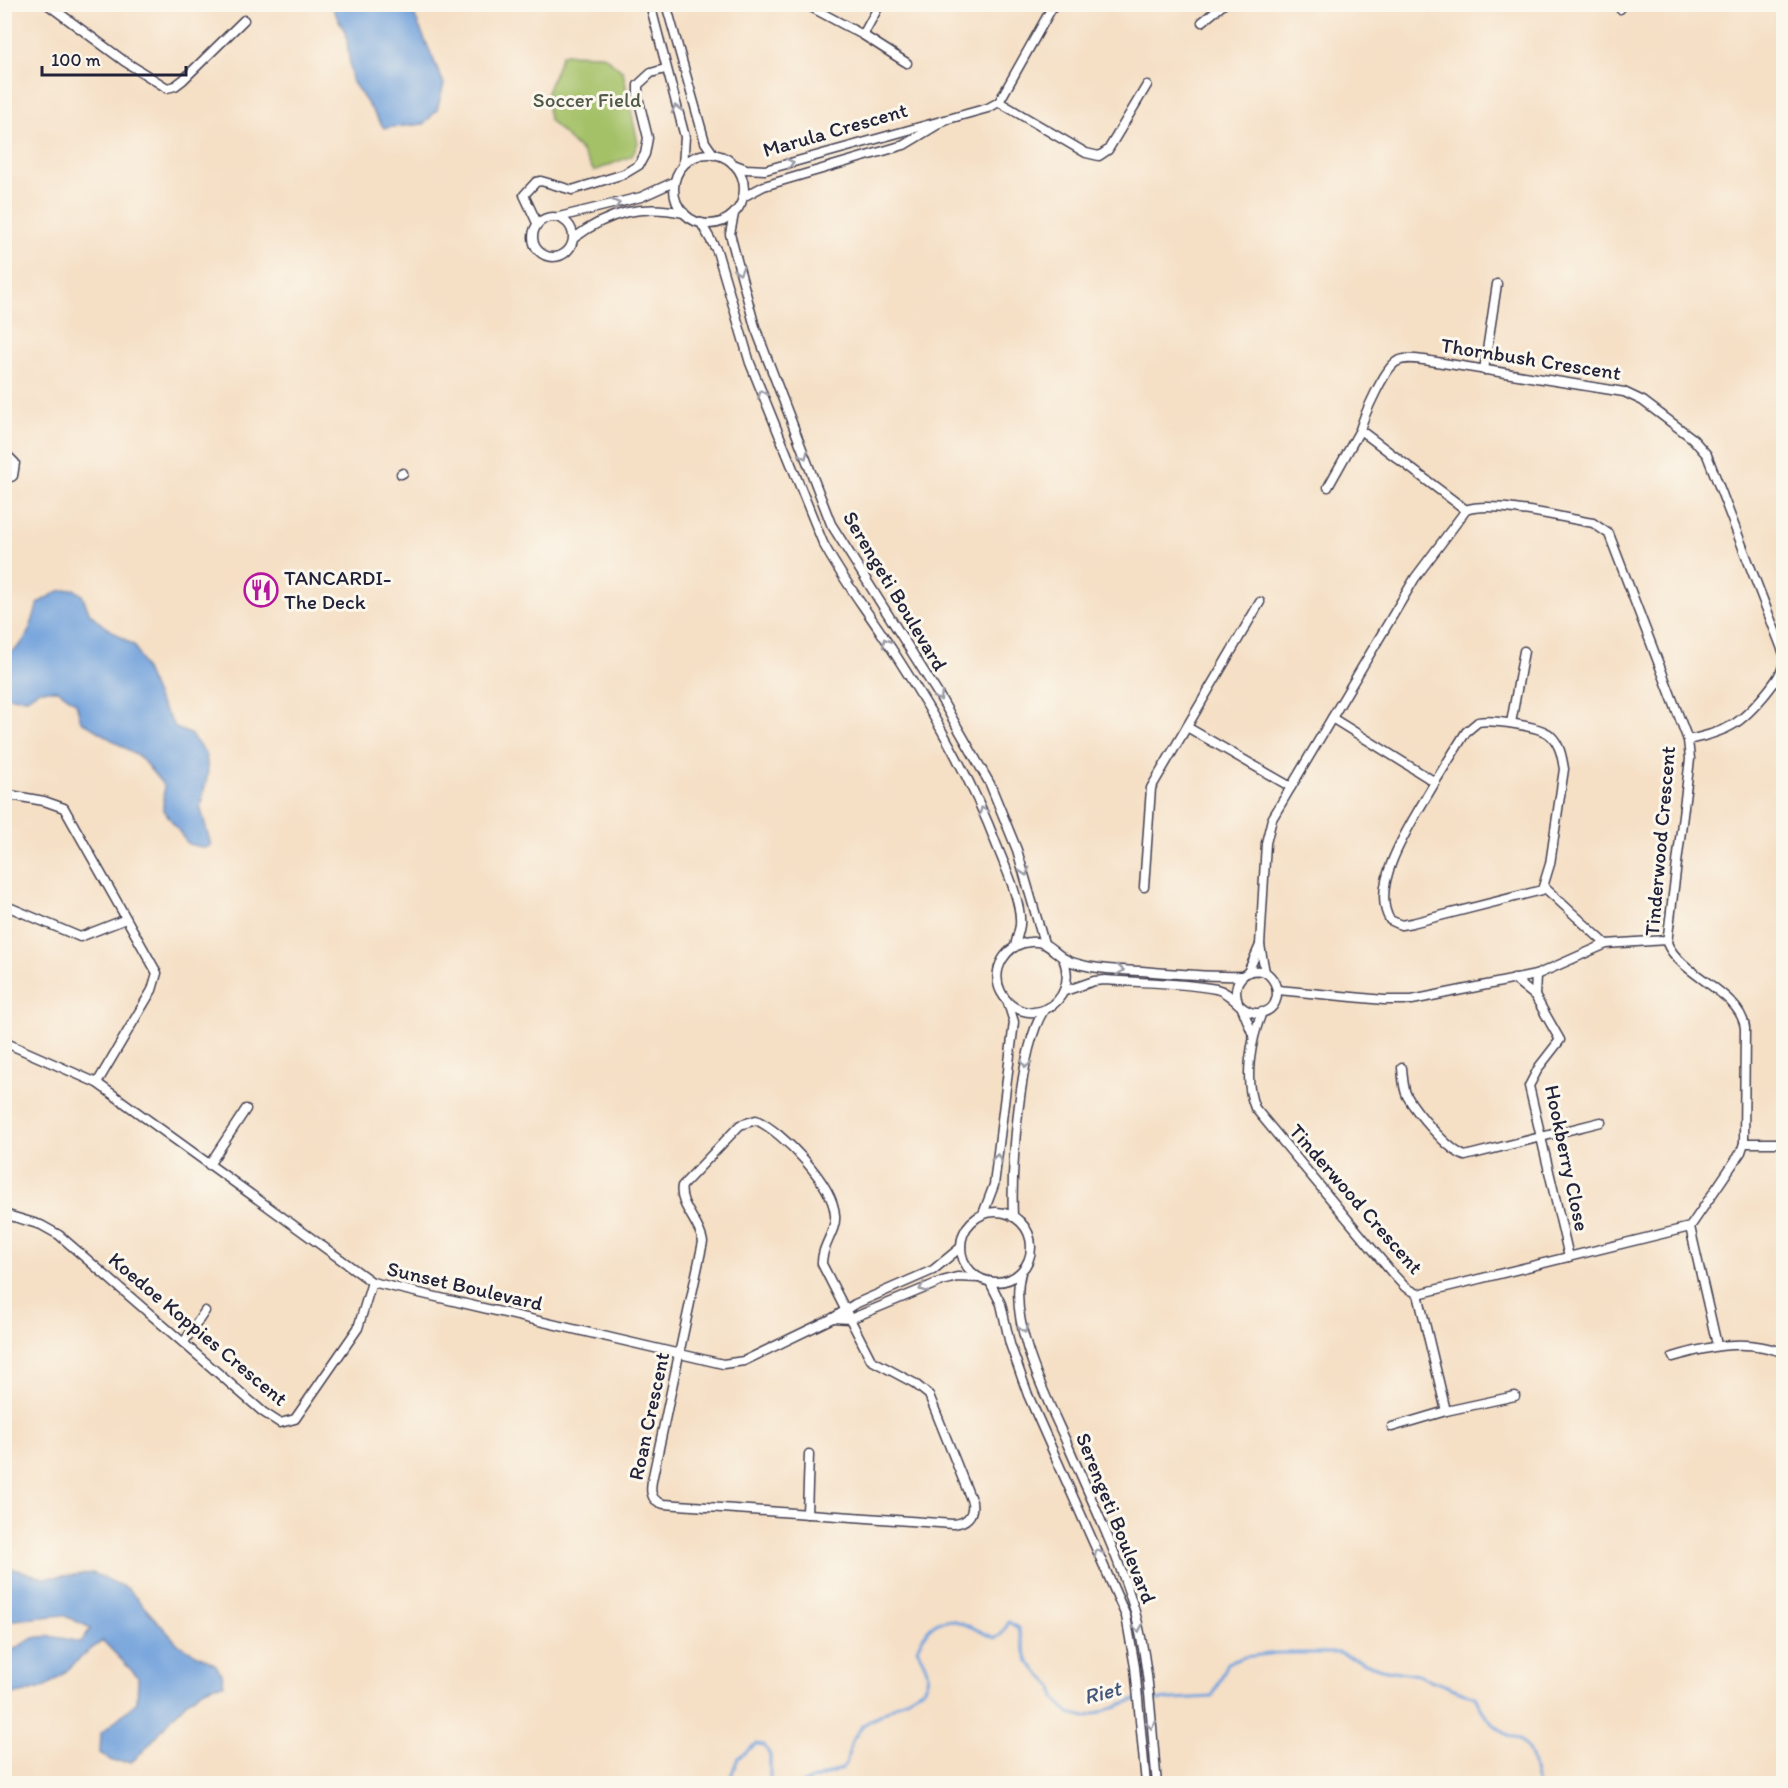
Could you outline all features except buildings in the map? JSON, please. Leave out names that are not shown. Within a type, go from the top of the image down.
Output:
[{"type":"street","points":[[47,4],[141,73],[166,88],[175,86],[183,80],[244,20]]},
{"type":"street","points":[[650,4],[665,69],[685,137],[683,166]]},
{"type":"street","points":[[666,4],[705,142],[714,155]]},
{"type":"street","points":[[805,4],[863,35],[907,63]]},
{"type":"street","points":[[863,35],[880,4]]},
{"type":"street","points":[[1202,22],[1224,4]]},
{"type":"street","points":[[1053,5],[999,102],[1086,153],[1099,156],[1108,150],[1147,85]]},
{"type":"street","points":[[665,69],[651,73],[638,85],[638,97],[648,138],[645,154],[639,165],[624,174],[576,190],[536,182],[524,195],[537,223],[533,237],[534,244],[548,256],[554,257],[566,253],[574,238],[592,226],[640,209],[659,208],[684,213],[701,223],[714,224],[734,214],[743,197],[744,182],[734,164],[714,155],[696,156],[683,166],[674,182],[674,193],[684,213]]},
{"type":"street","name":"Marula Crescent","points":[[734,164],[746,169],[765,170],[947,118],[980,111],[999,102]]},
{"type":"street","name":"Marula Crescent","points":[[743,197],[764,186],[891,150],[913,141],[947,118]]},
{"type":"street","points":[[887,135],[891,150]]},
{"type":"street","points":[[852,145],[856,160]]},
{"type":"street","points":[[537,223],[550,216],[559,217],[648,195],[674,182]]},
{"type":"street","name":"Serengeti Boulevard","points":[[734,214],[730,234],[755,327],[831,524],[940,697],[990,784],[1017,850],[1044,943]]},
{"type":"street","points":[[559,217],[569,223],[574,238]]},
{"type":"street","name":"Serengeti Boulevard","points":[[701,223],[717,251],[750,363],[823,543],[837,571],[882,635],[933,717],[984,812],[1008,874],[1020,920],[1015,947]]},
{"type":"street","points":[[1484,370],[1497,284]]},
{"type":"street","name":"Thornbush Crescent","points":[[1328,487],[1395,363],[1413,359],[1624,392],[1643,402],[1692,438],[1707,455],[1784,654]]},
{"type":"street","points":[[1065,991],[1094,981],[1105,980],[1217,989],[1248,1011],[1262,1012],[1273,1005],[1278,990],[1275,980],[1266,972],[1260,945],[1267,833],[1291,787],[1415,578],[1466,510],[1360,430]]},
{"type":"street","points":[[4,452],[15,464],[15,470],[13,476],[4,480]]},
{"type":"street","name":"Tinderwood Crescent","points":[[1262,1012],[1253,1035],[1250,1096],[1255,1108],[1393,1274],[1405,1287],[1418,1294],[1690,1227],[1741,1152],[1744,1143],[1744,1020],[1740,1011],[1674,955],[1666,940],[1690,759],[1688,740],[1606,530],[1593,523],[1496,508],[1475,507],[1466,510]]},
{"type":"street","points":[[1144,887],[1151,788],[1260,602]]},
{"type":"street","points":[[1511,723],[1524,651]]},
{"type":"street","points":[[1688,740],[1712,735],[1740,722],[1778,677],[1784,663]]},
{"type":"street","points":[[1332,718],[1435,782]]},
{"type":"street","points":[[1485,720],[1511,723],[1546,732],[1554,739],[1561,754],[1562,782],[1551,864],[1544,887],[1537,893],[1412,923],[1401,925],[1390,920],[1385,903],[1389,869],[1435,782],[1473,724],[1485,720]]},
{"type":"street","points":[[1187,727],[1291,787]]},
{"type":"street","points":[[4,794],[56,804],[63,808],[153,963],[157,979],[97,1083]]},
{"type":"street","points":[[1544,887],[1606,944]]},
{"type":"street","points":[[4,905],[80,937],[126,919]]},
{"type":"street","points":[[1278,990],[1384,1000],[1412,1000],[1536,975],[1606,944],[1666,940]]},
{"type":"street","points":[[980,1278],[964,1262],[961,1247],[965,1230],[983,1214],[994,1185],[1014,1023],[998,981],[998,970],[1002,959],[1015,947],[1032,941],[1044,943],[1063,958],[1094,968],[1167,973],[1266,972]]},
{"type":"street","points":[[1240,1005],[1235,988],[1260,945]]},
{"type":"street","points":[[1007,1001],[1027,1011],[1044,1010],[1058,1002],[1065,991],[1068,969],[1063,958]]},
{"type":"street","points":[[1166,985],[1167,973]]},
{"type":"street","points":[[1535,996],[1536,975]]},
{"type":"street","points":[[1514,979],[1535,996]]},
{"type":"street","name":"Hookberry Close","points":[[1535,996],[1560,1040],[1539,1067],[1529,1086],[1569,1257]]},
{"type":"street","name":"Tinderwood Crescent","points":[[1240,1005],[1253,1035]]},
{"type":"street","points":[[1013,1217],[1014,1159],[1028,1054],[1031,1036],[1044,1010]]},
{"type":"street","name":"Sunset Boulevard","points":[[5,1045],[97,1083],[372,1282],[723,1364],[744,1361],[832,1318],[846,1308]]},
{"type":"street","points":[[1402,1068],[1407,1095],[1452,1149],[1459,1154],[1473,1155],[1601,1122]]},
{"type":"street","points":[[209,1165],[246,1109]]},
{"type":"street","name":"Roan Crescent","points":[[846,1308],[822,1264],[822,1256],[836,1213],[823,1183],[807,1164],[768,1128],[756,1120],[748,1121],[741,1125],[682,1186],[681,1197],[697,1222],[703,1242],[681,1354],[650,1488],[655,1501],[664,1504],[953,1524],[965,1521],[971,1514],[972,1502],[929,1395],[922,1388],[872,1360],[850,1319]]},
{"type":"street","points":[[1744,1143],[1784,1143]]},
{"type":"street","points":[[832,1318],[850,1319],[952,1277],[980,1278],[1001,1282],[1021,1272],[1031,1251],[1031,1239],[1026,1228],[1013,1217],[995,1212],[983,1214]]},
{"type":"street","name":"Koedoe Koppies Crescent","points":[[4,1214],[41,1225],[59,1235],[263,1412],[275,1421],[286,1424],[295,1419],[358,1328],[372,1282]]},
{"type":"street","points":[[1690,1227],[1717,1345]]},
{"type":"street","points":[[850,1319],[846,1308],[933,1270],[961,1247]]},
{"type":"street","name":"Serengeti Boulevard","points":[[1021,1272],[1017,1287],[1017,1301],[1037,1373],[1124,1578],[1138,1625],[1145,1666],[1157,1784]]},
{"type":"street","name":"Serengeti Boulevard","points":[[990,1281],[1001,1304],[1010,1344],[1028,1395],[1126,1616],[1135,1667],[1146,1784]]},
{"type":"street","points":[[890,1289],[895,1300]]},
{"type":"street","points":[[1418,1294],[1446,1411]]},
{"type":"street","points":[[184,1342],[205,1311]]},
{"type":"street","points":[[1673,1357],[1717,1345],[1763,1346],[1784,1353]]},
{"type":"street","points":[[1392,1427],[1446,1411],[1515,1396]]},
{"type":"street","points":[[807,1514],[809,1454]]},
{"type":"green space","name":"Soccer Field","points":[[562,54],[603,55],[623,72],[638,143],[632,156],[594,171],[582,152],[549,120],[546,95]]},
{"type":"water","points":[[331,5],[410,5],[444,84],[437,110],[424,124],[384,128],[352,81],[346,34]]},
{"type":"water","points":[[74,589],[82,595],[89,612],[100,623],[135,646],[159,702],[176,728],[190,734],[206,754],[208,774],[200,806],[211,845],[205,848],[188,844],[163,809],[164,786],[140,757],[81,721],[76,703],[58,690],[39,690],[27,698],[5,697],[5,654],[19,647],[24,641],[38,603],[59,591]]},
{"type":"water","points":[[5,1566],[44,1578],[93,1573],[127,1588],[179,1645],[215,1664],[222,1674],[224,1684],[210,1687],[186,1703],[131,1762],[112,1761],[100,1753],[101,1733],[137,1702],[138,1677],[103,1641],[46,1686],[5,1696],[5,1654],[31,1639],[40,1637],[58,1637],[81,1642],[91,1628],[63,1615],[5,1621]]},
{"type":"waterway","name":"Riet","points":[[801,1784],[841,1769],[846,1764],[852,1741],[863,1725],[923,1689],[928,1674],[917,1649],[933,1625],[942,1621],[951,1620],[961,1623],[995,1638],[1001,1635],[1009,1622],[1018,1628],[1028,1662],[1053,1687],[1055,1698],[1069,1713],[1086,1717],[1142,1697],[1146,1698]]},
{"type":"waterway","name":"Riet","points":[[1153,1700],[1212,1697],[1228,1663],[1244,1657],[1277,1653],[1339,1653],[1381,1669],[1418,1675],[1475,1697],[1493,1724],[1527,1747],[1538,1784]]},
{"type":"waterway","name":"Riet","points":[[728,1784],[738,1758],[756,1744],[764,1745],[770,1755],[770,1784]]},
{"type":"place","name":"TANCARDI- The Deck","points":[[261,590]]}]
